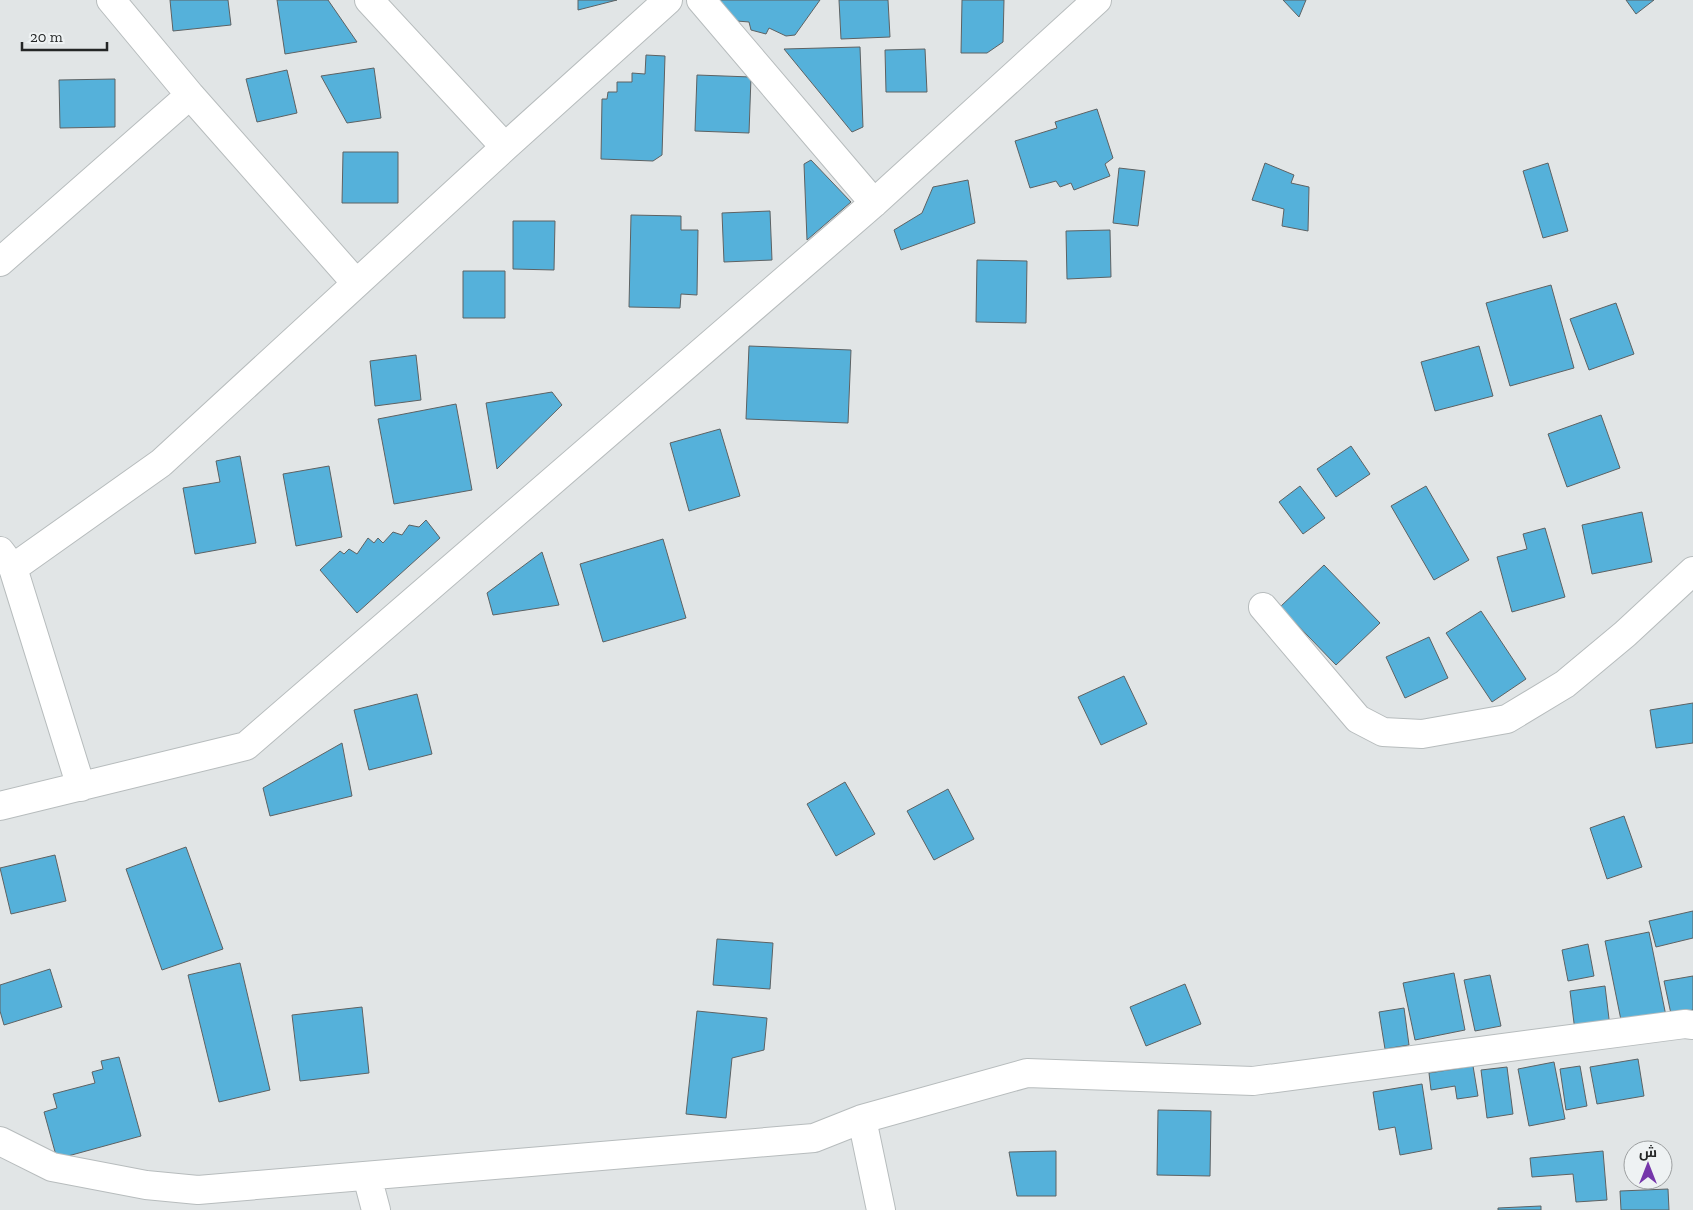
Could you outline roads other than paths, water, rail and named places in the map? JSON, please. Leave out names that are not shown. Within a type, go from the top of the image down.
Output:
[{"type":"street","points":[[111,0],[190,95],[356,283]]},
{"type":"street","points":[[369,0],[505,147]]},
{"type":"street","points":[[81,786],[6,560],[161,463],[668,0]]},
{"type":"street","points":[[702,0],[874,203]]},
{"type":"street","points":[[0,806],[246,746],[874,203],[1098,0]]},
{"type":"street","points":[[0,262],[190,95]]},
{"type":"street","points":[[1263,607],[1358,719],[1384,732],[1422,734],[1507,719],[1565,684],[1625,634],[1693,571]]},
{"type":"street","points":[[0,1141],[52,1167],[146,1184],[198,1190],[814,1138],[862,1118],[1027,1073],[1253,1081],[1665,1027],[1693,1025]]},
{"type":"street","points":[[862,1118],[881,1210]]},
{"type":"street","points":[[367,1176],[376,1210]]}]
